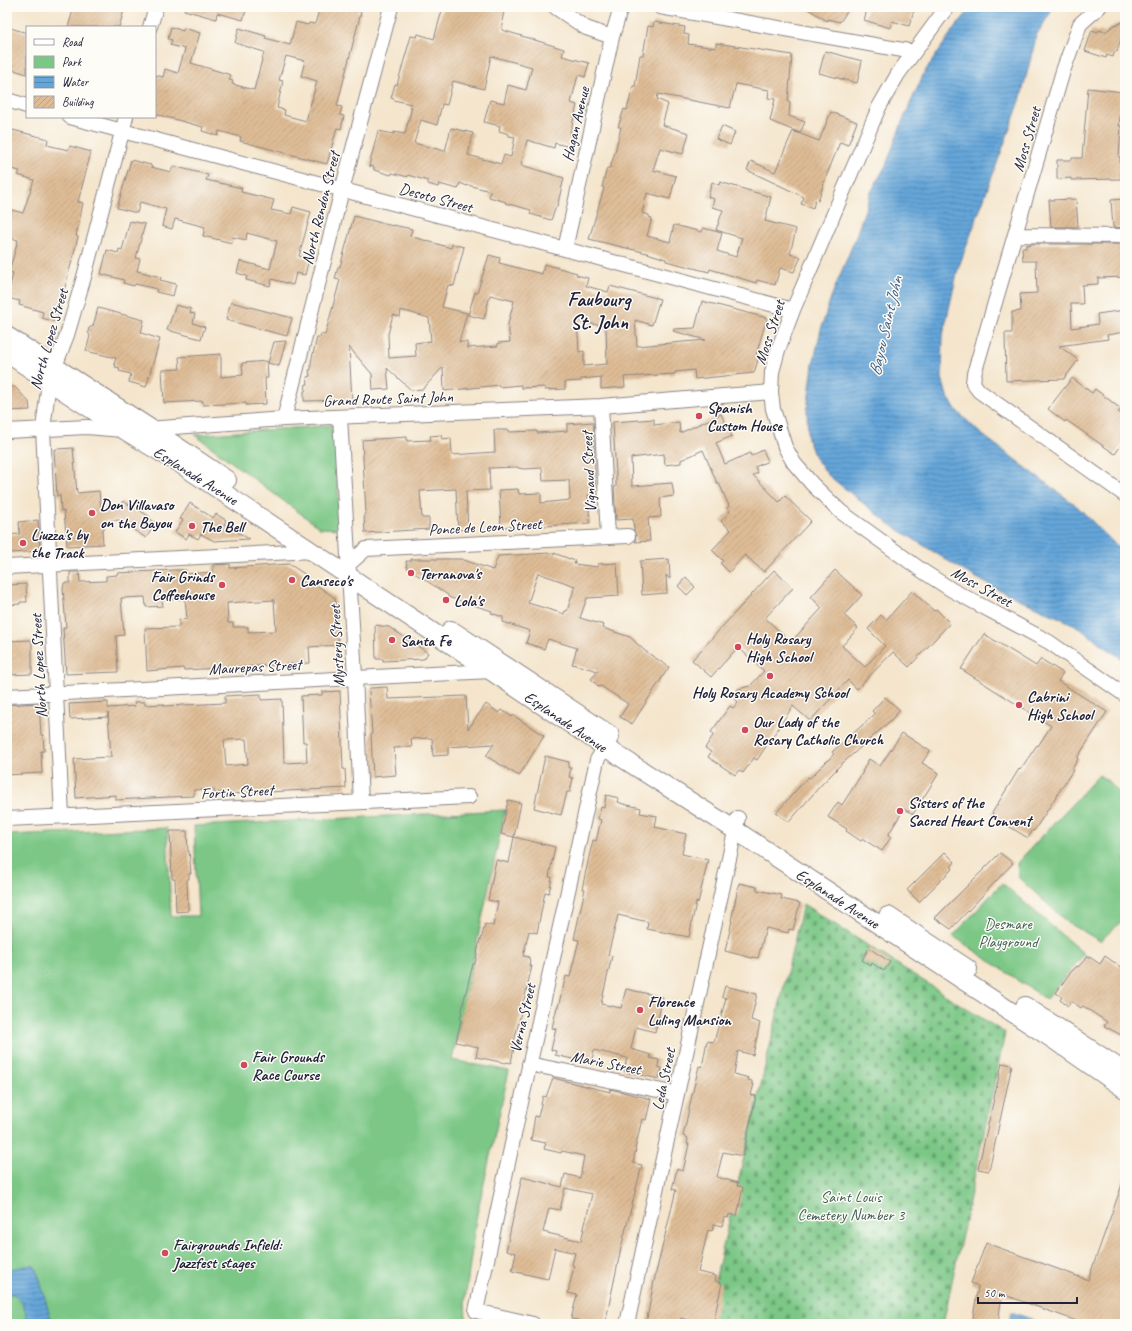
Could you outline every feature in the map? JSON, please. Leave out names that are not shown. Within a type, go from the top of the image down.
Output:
[{"type":"street","points":[[150,26],[156,7]]},
{"type":"street","name":"North Rendon Street","points":[[284,419],[342,190],[391,7]]},
{"type":"street","points":[[555,7],[586,28],[612,37]]},
{"type":"street","name":"Hagan Avenue","points":[[565,249],[612,37],[621,7]]},
{"type":"street","points":[[660,7],[914,52]]},
{"type":"street","name":"Moss Street","points":[[947,7],[898,74],[879,107],[793,310],[772,372],[771,392],[777,425],[785,447],[794,463],[812,484],[841,512],[924,572],[952,590],[1049,642],[1125,695]]},
{"type":"street","name":"Moss Street","points":[[1099,7],[1080,24],[1064,71],[974,374],[973,383],[979,391],[1125,495]]},
{"type":"street","points":[[7,100],[26,106]]},
{"type":"street","name":"Desoto Street","points":[[74,118],[793,310]]},
{"type":"street","name":"North Lopez Street","points":[[62,816],[43,429],[52,375],[67,335],[84,277],[126,118]]},
{"type":"street","points":[[1015,235],[1125,236]]},
{"type":"street","name":"Esplanade Avenue","points":[[7,336],[52,375],[125,430],[179,463],[312,551],[349,570],[980,984],[1125,1072]]},
{"type":"street","name":"Esplanade Avenue","points":[[7,353],[52,375],[151,429],[330,550],[349,570]]},
{"type":"street","name":"Grand Route Saint John","points":[[7,431],[87,427],[125,430],[151,429],[284,419],[601,406],[771,392]]},
{"type":"street","name":"Vignaud Street","points":[[601,406],[608,537]]},
{"type":"street","name":"Mystery Street","points":[[340,417],[356,678],[361,802]]},
{"type":"street","name":"Ponce de Leon Street","points":[[349,570],[366,548],[628,536]]},
{"type":"street","points":[[7,567],[312,551]]},
{"type":"street","name":"Maurepas Street","points":[[7,696],[356,678],[496,666]]},
{"type":"street","name":"Verna Street","points":[[533,1324],[476,1311],[529,1064],[597,760],[609,742]]},
{"type":"street","name":"Fortin Street","points":[[7,819],[469,797]]},
{"type":"street","name":"Leda Street","points":[[627,1324],[737,824]]},
{"type":"street","name":"Esplanade Avenue","points":[[980,984],[1069,1050],[1125,1089]]},
{"type":"street","name":"Marie Street","points":[[529,1064],[677,1094]]},
{"type":"green space","points":[[335,425],[340,529],[320,528],[195,435]]},
{"type":"green space","points":[[1099,775],[1108,781],[1125,799],[1125,918],[1100,941],[1067,922],[1018,877],[1017,863]]},
{"type":"green space","name":"Fair Grounds Race Course","points":[[505,810],[452,1060],[509,1071],[476,1219],[465,1301],[466,1320],[485,1324],[7,1324],[7,835],[167,828],[171,916],[198,916],[194,826]]},
{"type":"green space","name":"Desmare Playground","points":[[1002,883],[1084,954],[1046,999],[953,936]]},
{"type":"green space","name":"Saint Louis Cemetery Number 3","points":[[803,904],[1005,1033],[943,1324],[705,1324]]},
{"type":"water","name":"Bayou Saint John","points":[[972,7],[1054,7],[1037,34],[1020,101],[958,269],[943,335],[942,378],[947,396],[958,412],[980,433],[1078,507],[1125,554],[1125,661],[1075,625],[995,588],[964,571],[888,523],[828,475],[815,458],[808,439],[807,410],[813,365],[821,329],[831,297],[855,239],[871,192],[886,165],[902,122],[924,73],[953,30]]},
{"type":"water","points":[[33,1265],[37,1270],[52,1324],[26,1324],[26,1315],[22,1304],[14,1294],[7,1294],[7,1267],[10,1269]]},
{"type":"water","points":[[1011,1312],[1034,1320],[1033,1324],[1009,1324]]},
{"type":"building","points":[[74,7],[125,7],[119,26],[68,26]]},
{"type":"building","points":[[185,7],[247,7],[243,20],[217,13],[216,19],[184,10]]},
{"type":"building","points":[[320,7],[358,7],[357,11],[361,12],[337,106],[342,107],[340,115],[344,116],[341,129],[337,128],[327,164],[240,141],[241,137],[219,131],[218,136],[202,131],[203,127],[156,114],[156,75],[163,77],[165,69],[178,73],[185,49],[170,45],[172,40],[168,39],[171,27],[183,31],[184,28],[200,33],[191,63],[231,75],[229,80],[233,81],[232,84],[254,90],[264,52],[235,43],[239,28],[266,36],[265,38],[290,45],[296,22],[308,25],[309,23],[315,24]],"holes":[[[286,56],[305,61],[301,76],[317,81],[306,121],[284,115],[285,110],[277,108],[283,81],[279,80]]]},
{"type":"building","points":[[443,7],[505,7],[502,30],[564,49],[562,56],[589,63],[585,77],[578,75],[571,103],[577,105],[570,134],[573,135],[570,147],[555,143],[554,148],[527,140],[521,165],[564,178],[557,207],[551,220],[530,214],[531,210],[489,197],[490,191],[460,183],[458,189],[439,184],[438,187],[428,184],[428,181],[408,175],[408,177],[392,173],[391,175],[374,170],[374,167],[369,166],[378,131],[394,134],[394,132],[405,134],[412,107],[410,107],[411,104],[391,98],[395,84],[397,85],[411,36],[417,37],[418,34],[434,39]],"holes":[[[491,56],[532,67],[526,90],[508,85],[504,103],[490,100],[484,122],[500,126],[499,131],[515,137],[511,157],[504,155],[501,164],[468,155],[473,133],[451,128],[445,151],[414,143],[421,120],[437,125],[442,104],[447,105],[453,81],[484,89]]]},
{"type":"building","points":[[805,7],[850,7],[840,22],[828,19],[827,21]]},
{"type":"building","points":[[868,7],[915,7],[909,26],[892,21],[890,28],[864,20]]},
{"type":"building","points":[[1125,20],[1125,33],[1122,35],[1117,52],[1115,51],[1113,57],[1107,55],[1106,58],[1085,51],[1092,30],[1105,32],[1116,24],[1117,25]]},
{"type":"building","points":[[654,22],[685,27],[684,34],[689,35],[688,44],[716,48],[716,43],[792,55],[788,102],[790,103],[789,116],[805,122],[800,133],[770,121],[775,99],[768,98],[769,90],[736,84],[730,108],[658,94],[657,99],[668,104],[662,125],[689,133],[683,154],[660,148],[653,170],[676,176],[670,199],[647,193],[642,213],[649,215],[649,217],[652,218],[647,236],[670,242],[674,225],[702,232],[703,228],[722,233],[717,251],[736,257],[742,238],[716,230],[723,210],[712,207],[714,199],[708,197],[712,182],[719,185],[720,182],[771,197],[765,221],[796,229],[790,254],[801,257],[794,272],[780,268],[775,285],[757,280],[756,283],[710,269],[709,272],[666,261],[666,259],[647,253],[589,239],[604,188],[602,187],[607,168],[610,168],[615,152],[621,127],[618,127],[624,109],[627,110],[633,86],[635,86],[640,55],[643,55],[648,26],[653,27]]},
{"type":"building","points":[[7,27],[26,33],[26,74],[7,68]]},
{"type":"building","points":[[825,51],[862,61],[857,83],[819,73]]},
{"type":"building","points":[[1088,88],[1123,92],[1119,126],[1121,126],[1119,157],[1121,179],[1057,179],[1057,160],[1082,158]]},
{"type":"building","points":[[831,112],[857,122],[848,145],[840,142],[818,201],[815,200],[813,208],[801,204],[804,197],[747,170],[751,161],[775,172],[793,131],[819,141]]},
{"type":"building","points":[[722,126],[735,132],[730,145],[716,139]]},
{"type":"building","points":[[9,129],[48,139],[47,145],[68,150],[70,146],[91,152],[78,202],[83,203],[76,236],[78,237],[56,322],[42,318],[43,312],[19,305],[20,301],[7,298],[13,273],[9,272],[18,240],[7,237],[7,224],[12,210],[23,213],[34,180],[18,175],[20,171],[7,168],[7,137]]},
{"type":"building","points":[[131,160],[171,172],[173,166],[208,175],[206,180],[242,188],[241,192],[274,200],[271,210],[291,214],[293,207],[311,212],[299,256],[309,259],[305,275],[296,273],[293,285],[272,279],[270,286],[246,280],[247,276],[237,273],[240,261],[270,269],[277,241],[247,233],[246,240],[233,237],[232,243],[203,236],[205,227],[175,219],[172,229],[162,226],[166,209],[140,202],[137,213],[117,208]]},
{"type":"building","points":[[1076,199],[1078,227],[1051,227],[1049,200]]},
{"type":"building","points":[[1125,199],[1125,228],[1113,227],[1111,200]]},
{"type":"building","points":[[354,216],[393,226],[412,229],[410,236],[451,248],[452,244],[464,247],[454,286],[448,285],[442,307],[467,313],[459,342],[467,342],[467,348],[498,346],[498,343],[510,342],[508,324],[514,301],[490,295],[484,319],[468,315],[475,292],[477,293],[489,255],[500,258],[499,263],[542,274],[544,264],[577,273],[576,275],[588,278],[586,286],[608,292],[610,286],[660,299],[652,325],[635,320],[637,346],[706,340],[673,331],[674,329],[695,328],[702,301],[767,318],[756,355],[759,357],[754,373],[695,379],[694,370],[675,372],[675,374],[624,377],[625,387],[601,389],[601,377],[581,379],[581,381],[565,382],[565,389],[545,390],[545,387],[521,388],[521,385],[499,387],[499,385],[444,391],[443,367],[423,389],[411,390],[387,368],[389,389],[373,390],[372,374],[349,347],[352,400],[304,401],[304,391],[306,384],[308,384],[307,377],[310,376],[309,370],[311,370],[311,362],[317,338],[320,338],[321,334],[325,335],[340,280],[335,279],[338,267],[340,267]],"holes":[[[401,310],[429,318],[431,341],[415,343],[416,356],[389,358],[388,334],[393,315],[400,317]],[[577,320],[606,327],[607,364],[584,366],[584,351],[579,352]]]},
{"type":"building","points":[[130,221],[145,224],[136,258],[140,259],[137,271],[161,277],[160,280],[176,284],[173,296],[156,292],[157,289],[123,283],[124,280],[101,274],[107,250],[118,253],[119,249],[122,250]]},
{"type":"building","points":[[1125,244],[1125,277],[1098,278],[1098,284],[1082,285],[1083,304],[1071,304],[1072,328],[1098,324],[1097,314],[1125,310],[1125,332],[1107,335],[1108,339],[1059,346],[1078,360],[1064,379],[1006,381],[1005,333],[1012,333],[1012,312],[1021,311],[1020,294],[1037,293],[1036,261],[1023,261],[1022,248],[1026,248],[1026,245]]},
{"type":"building","points":[[231,302],[292,318],[287,336],[226,320]]},
{"type":"building","points":[[176,305],[191,309],[190,313],[195,314],[193,323],[205,327],[201,339],[167,330]]},
{"type":"building","points":[[98,308],[144,320],[141,333],[160,339],[146,387],[129,382],[131,374],[119,371],[120,368],[115,367],[116,365],[114,364],[116,358],[86,351],[90,336],[88,332],[89,328],[93,326]]},
{"type":"building","points":[[286,341],[279,366],[268,363],[274,342]]},
{"type":"building","points":[[221,354],[221,377],[243,375],[242,363],[267,361],[268,378],[265,378],[266,404],[246,405],[246,403],[203,405],[203,401],[164,403],[162,370],[180,369],[179,357]]},
{"type":"building","points":[[1072,378],[1092,393],[1095,389],[1121,409],[1118,412],[1125,417],[1125,440],[1115,454],[1066,420],[1065,422],[1048,409]]},
{"type":"building","points":[[7,387],[15,387],[29,402],[30,410],[7,411]]},
{"type":"building","points":[[721,414],[732,436],[716,443],[725,464],[750,453],[751,456],[763,450],[768,461],[755,467],[758,473],[753,475],[779,502],[785,496],[811,521],[764,572],[745,555],[729,572],[720,563],[723,561],[712,550],[731,530],[721,521],[730,511],[727,508],[729,506],[703,450],[681,460],[681,463],[665,465],[664,454],[631,458],[632,486],[672,483],[674,496],[660,498],[661,517],[648,518],[650,541],[635,542],[636,535],[633,519],[616,520],[614,487],[616,487],[616,475],[613,422],[654,419],[654,425],[679,422],[680,433]]},
{"type":"building","points":[[593,422],[596,495],[588,495],[590,523],[501,527],[499,490],[518,489],[519,494],[541,493],[541,503],[570,500],[569,480],[543,481],[542,468],[489,468],[490,490],[466,491],[468,529],[458,530],[456,489],[420,491],[422,518],[429,518],[429,529],[365,533],[364,514],[366,514],[362,440],[407,437],[407,441],[431,440],[430,436],[441,435],[442,439],[451,438],[452,455],[495,452],[494,430],[509,430],[509,432],[537,431],[537,433],[567,431],[567,424]]},
{"type":"building","points":[[73,448],[77,493],[99,491],[101,509],[119,508],[123,501],[131,506],[132,505],[156,523],[146,538],[119,520],[103,521],[103,544],[67,546],[64,511],[61,511],[60,495],[57,496],[54,450]]},
{"type":"building","points":[[190,503],[213,518],[216,514],[226,520],[224,524],[249,539],[214,541],[201,534],[198,539],[189,534],[186,539],[175,532],[183,520],[180,519]]},
{"type":"building","name":"Liuzza's by the Track","points":[[38,520],[40,551],[7,552],[7,535],[20,534],[19,522]]},
{"type":"building","points":[[550,553],[554,555],[554,553],[575,561],[574,564],[598,567],[598,564],[617,563],[619,596],[587,598],[580,618],[604,625],[603,628],[630,637],[645,651],[669,667],[632,724],[620,717],[628,704],[601,686],[599,687],[591,679],[598,671],[572,664],[577,648],[548,639],[544,649],[526,643],[530,631],[503,622],[503,617],[491,613],[492,611],[448,597],[448,595],[407,568],[406,561],[411,561],[411,559],[461,559],[493,570],[498,556]],"holes":[[[538,573],[575,586],[567,611],[565,611],[564,614],[528,603]]]},
{"type":"building","points":[[669,559],[670,579],[666,575],[667,593],[642,595],[640,561]]},
{"type":"building","points":[[230,564],[230,568],[289,564],[306,575],[305,577],[335,598],[339,645],[309,647],[310,663],[184,670],[183,668],[147,671],[145,628],[179,627],[179,620],[187,619],[185,599],[162,600],[163,606],[146,607],[145,597],[121,598],[124,635],[116,636],[118,672],[66,674],[63,628],[66,627],[63,589],[64,583],[70,583],[70,572],[79,572],[80,582],[106,581],[106,576],[117,575],[117,573],[174,570],[186,570],[186,574],[213,572],[213,565]],"holes":[[[274,600],[276,631],[248,632],[248,627],[233,627],[233,623],[228,623],[227,603]]]},
{"type":"building","points":[[774,570],[793,588],[765,618],[791,642],[822,608],[811,597],[835,570],[862,595],[844,615],[858,628],[842,646],[865,667],[885,646],[868,629],[881,615],[886,620],[912,591],[934,611],[936,609],[950,623],[909,667],[893,652],[857,689],[848,680],[810,721],[793,706],[757,760],[754,758],[743,773],[739,770],[735,775],[708,757],[711,752],[705,748],[714,734],[711,732],[730,706],[733,708],[738,702],[733,697],[738,689],[750,686],[764,671],[738,647],[711,677],[692,660]]},
{"type":"building","points":[[686,577],[695,587],[687,595],[678,586]]},
{"type":"building","points":[[26,584],[27,602],[7,605],[7,585]]},
{"type":"building","name":"Santa Fe","points":[[375,625],[389,627],[428,653],[424,659],[383,661],[383,659],[376,659]]},
{"type":"building","points":[[984,634],[1036,666],[1041,659],[1063,673],[1058,681],[1107,712],[1077,758],[1078,759],[1072,769],[1073,770],[1028,838],[992,816],[992,813],[1019,769],[1020,770],[1037,745],[1038,746],[1051,726],[961,669]]},
{"type":"building","points":[[32,640],[32,674],[7,675],[7,641]]},
{"type":"building","points":[[387,687],[388,699],[466,696],[468,729],[486,704],[499,713],[502,710],[512,717],[513,715],[544,736],[519,776],[486,756],[494,744],[448,747],[448,755],[433,756],[432,738],[411,739],[412,747],[394,748],[396,775],[373,777],[369,691],[370,688]]},
{"type":"building","points":[[340,691],[343,769],[345,769],[346,788],[229,794],[229,792],[214,793],[214,789],[194,790],[194,796],[116,800],[116,795],[76,798],[74,759],[111,757],[108,713],[108,717],[70,719],[69,704],[108,702],[108,708],[135,706],[134,702],[145,702],[145,705],[164,704],[164,706],[225,703],[225,696],[261,694],[261,700],[282,699],[284,763],[307,762],[306,742],[303,742],[301,696],[322,695],[322,692]],"holes":[[[246,739],[248,764],[226,766],[224,740]]]},
{"type":"building","points":[[885,697],[900,710],[889,722],[836,769],[789,822],[776,813],[808,777],[810,778],[834,754],[832,752],[875,714],[872,711]]},
{"type":"building","points":[[39,703],[41,735],[43,735],[44,751],[41,751],[42,773],[7,775],[7,705]]},
{"type":"building","points":[[902,733],[930,751],[922,763],[939,773],[913,814],[904,809],[888,835],[891,837],[882,851],[863,839],[861,841],[846,831],[847,829],[828,817],[838,802],[842,805],[863,772],[869,759],[880,766]]},
{"type":"building","points":[[545,756],[569,762],[568,768],[571,768],[569,777],[573,778],[570,792],[567,792],[561,815],[534,808]]},
{"type":"building","points":[[606,795],[619,798],[618,802],[623,804],[641,808],[640,813],[657,816],[655,827],[686,834],[682,854],[708,860],[698,903],[696,902],[689,937],[647,929],[648,922],[618,915],[608,955],[612,956],[601,1004],[621,1008],[626,989],[663,997],[655,1032],[636,1027],[631,1049],[651,1055],[650,1058],[659,1060],[658,1067],[662,1068],[659,1079],[624,1071],[627,1058],[594,1050],[592,1060],[586,1059],[585,1062],[555,1055],[556,1051],[551,1050],[556,1029],[552,1028],[557,1007],[566,976],[570,977],[579,940],[574,939],[585,889],[582,889],[593,840],[596,841],[601,820],[598,819],[601,807],[604,808]]},
{"type":"building","points":[[508,800],[521,803],[514,837],[501,834]]},
{"type":"building","points":[[170,831],[187,831],[191,874],[189,874],[189,879],[187,879],[188,911],[176,912],[175,879],[172,879]]},
{"type":"building","points":[[514,837],[555,847],[549,877],[552,877],[549,893],[545,892],[537,933],[529,931],[523,956],[529,957],[529,966],[532,966],[513,1046],[511,1063],[506,1063],[476,1057],[478,1047],[456,1042],[464,1000],[473,964],[475,964],[480,939],[481,940],[485,924],[493,926],[498,902],[488,900],[496,860],[509,863]]},
{"type":"building","points":[[945,852],[955,862],[951,867],[953,868],[919,902],[907,890]]},
{"type":"building","points":[[1000,853],[1013,863],[951,929],[935,918]]},
{"type":"building","points":[[739,883],[757,887],[757,890],[782,895],[781,899],[800,903],[793,930],[789,929],[788,933],[766,928],[758,958],[752,958],[725,951]]},
{"type":"building","points":[[869,948],[890,962],[884,971],[872,963],[871,966],[862,960]]},
{"type":"building","points":[[1088,956],[1100,964],[1105,956],[1125,970],[1125,1037],[1104,1026],[1107,1022],[1083,1006],[1081,1008],[1071,1001],[1068,1006],[1060,1000],[1062,997],[1056,993],[1069,974]]},
{"type":"building","points":[[725,986],[757,994],[751,1020],[760,1023],[753,1055],[738,1051],[734,1074],[749,1078],[748,1080],[752,1081],[752,1084],[754,1084],[751,1095],[756,1096],[743,1156],[723,1152],[717,1177],[738,1183],[737,1186],[743,1187],[737,1216],[729,1214],[728,1218],[724,1217],[722,1226],[714,1224],[712,1231],[708,1230],[698,1272],[716,1276],[715,1281],[722,1283],[713,1324],[681,1318],[680,1324],[646,1324],[654,1281],[676,1190],[672,1189],[677,1169],[683,1171],[689,1144],[687,1144],[688,1138],[683,1136],[693,1091],[699,1066],[702,1067],[707,1041],[714,1042],[726,998],[722,997]]},
{"type":"building","points":[[1002,1063],[1012,1065],[989,1171],[978,1169]]},
{"type":"building","points":[[553,1078],[610,1092],[610,1089],[651,1099],[646,1120],[642,1119],[635,1149],[633,1163],[642,1165],[621,1248],[605,1324],[577,1324],[578,1320],[571,1319],[577,1295],[568,1293],[574,1266],[572,1265],[575,1253],[555,1248],[548,1279],[512,1271],[516,1253],[506,1251],[522,1177],[562,1187],[565,1174],[580,1178],[584,1156],[544,1149],[546,1143],[531,1140],[535,1116],[538,1117],[543,1096],[546,1097]],"holes":[[[565,1188],[592,1194],[581,1241],[543,1232],[549,1208],[560,1210]]]},
{"type":"building","points":[[1124,1179],[1125,1303],[1122,1312],[1125,1313],[1125,1324],[1085,1324],[1002,1294],[998,1324],[972,1324],[978,1286],[971,1283],[986,1243],[1088,1280]]},
{"type":"place","name":"Spanish Custom House","points":[[699,416]]},
{"type":"place","name":"Don Villavaso on the Bayou","points":[[92,513]]},
{"type":"place","name":"The Bell","points":[[192,526]]},
{"type":"place","name":"Liuzza's by the Track","points":[[23,543]]},
{"type":"place","name":"Terranova's","points":[[411,573]]},
{"type":"place","name":"Canseco's","points":[[292,580]]},
{"type":"place","name":"Fair Grinds Coffeehouse","points":[[222,585]]},
{"type":"place","name":"Lola's","points":[[446,600]]},
{"type":"place","name":"Santa Fe","points":[[392,640]]},
{"type":"place","name":"Holy Rosary High School","points":[[738,647]]},
{"type":"place","name":"Holy Rosary Academy School","points":[[770,676]]},
{"type":"place","name":"Cabrini High School","points":[[1019,705]]},
{"type":"place","name":"Our Lady of the Rosary Catholic Church","points":[[745,730]]},
{"type":"place","name":"Sisters of the Sacred Heart Convent","points":[[900,811]]},
{"type":"place","name":"Florence Luling Mansion","points":[[640,1010]]},
{"type":"place","name":"Fair Grounds Race Course","points":[[244,1065]]},
{"type":"place","name":"Fairgrounds Infield: Jazzfest stages","points":[[165,1253]]},
{"type":"district","name":"Faubourg St. John","points":[[599,310]]}]
